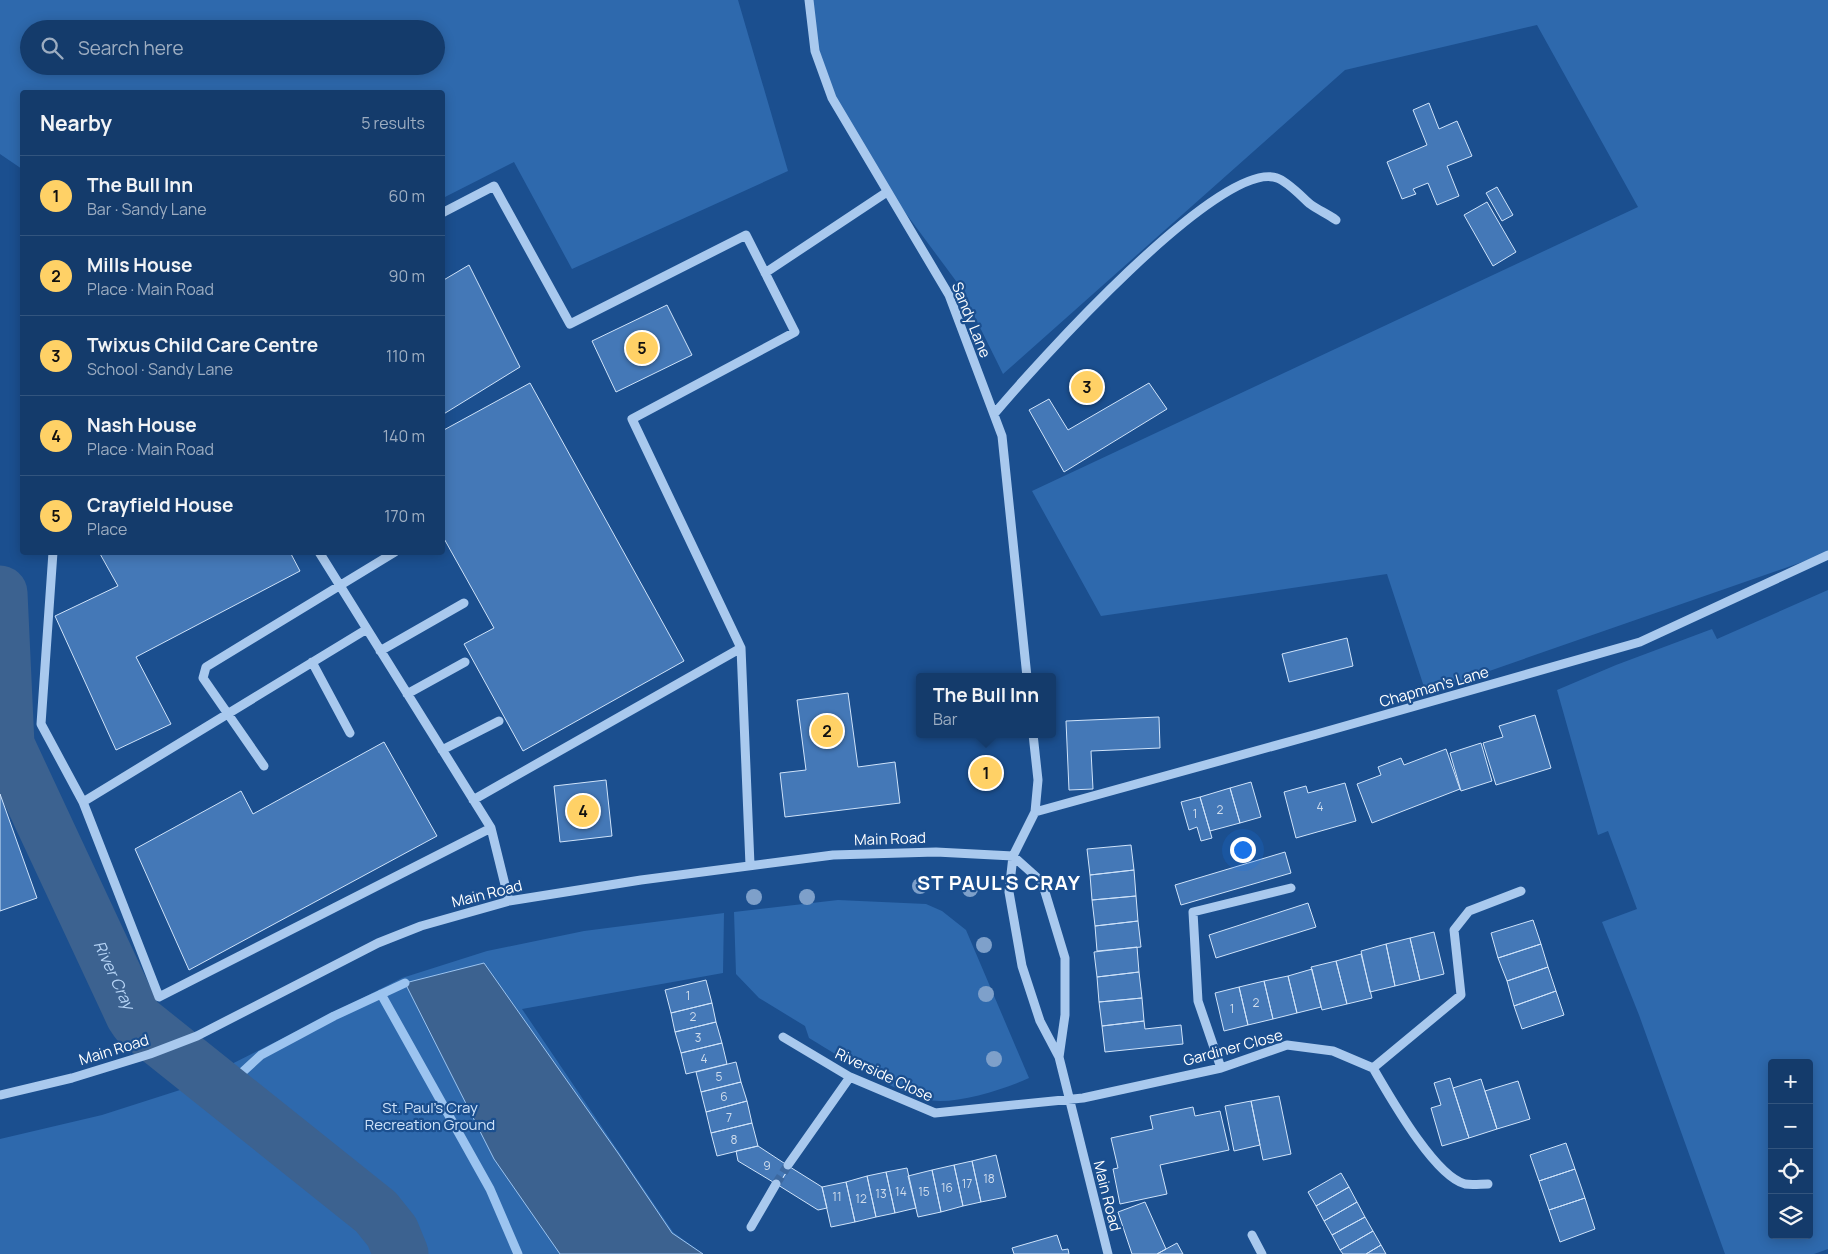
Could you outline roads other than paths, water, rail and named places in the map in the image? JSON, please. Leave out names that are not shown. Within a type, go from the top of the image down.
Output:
[{"type":"street","name":"Sandy Lane","points":[[809,0],[815,51],[832,98],[949,295],[1002,436],[1027,673]]},
{"type":"street","points":[[994,414],[1060,338],[1104,294],[1198,211],[1249,179],[1277,178],[1312,205],[1336,220]]},
{"type":"street","points":[[445,210],[494,186],[570,324],[746,235],[795,332],[632,419],[741,648],[750,865]]},
{"type":"street","points":[[765,273],[887,192]]},
{"type":"street","points":[[53,555],[41,724],[83,802],[159,997],[491,828]]},
{"type":"street","points":[[320,555],[491,828],[509,901]]},
{"type":"street","points":[[264,766],[203,678],[206,667],[390,555]]},
{"type":"street","name":"Chapman's Lane","points":[[1036,812],[1326,732],[1640,642],[1828,555]]},
{"type":"street","points":[[380,651],[464,603]]},
{"type":"street","points":[[83,802],[367,629]]},
{"type":"street","points":[[473,800],[741,648]]},
{"type":"street","points":[[312,662],[350,733]]},
{"type":"street","points":[[407,694],[465,662]]},
{"type":"street","points":[[442,750],[499,721]]},
{"type":"street","points":[[1013,856],[1036,812],[1038,780],[1033,738]]},
{"type":"street","name":"Main Road","points":[[0,1095],[72,1078],[150,1054],[196,1036],[378,943],[421,926],[509,901],[750,865],[834,855],[917,852],[1013,856],[1042,882],[1065,958],[1065,1015],[1059,1057]]},
{"type":"street","name":"Main Road","points":[[1013,856],[1009,892],[1022,966],[1040,1020],[1059,1057],[1108,1254]]},
{"type":"street","points":[[1220,1068],[1198,1001],[1192,912],[1291,888]]},
{"type":"street","points":[[1488,1184],[1464,1184],[1438,1166],[1401,1115],[1373,1068],[1460,995],[1454,930],[1469,911],[1521,891]]},
{"type":"street","name":"Riverside Close","points":[[783,1038],[850,1077],[936,1113],[1070,1099]]},
{"type":"street","name":"Gardiner Close","points":[[1070,1099],[1220,1068],[1287,1045],[1333,1051],[1373,1068]]},
{"type":"street","points":[[788,1166],[850,1077]]},
{"type":"street","points":[[751,1227],[776,1184]]},
{"type":"street","points":[[1252,1235],[1262,1254]]},
{"type":"waterway","name":"River Cray","points":[[0,593],[7,745],[133,1015],[137,1021],[376,1212],[392,1232],[401,1254]]},
{"type":"waterway","points":[[224,1089],[261,1055],[334,1016],[405,983]]},
{"type":"waterway","points":[[381,994],[490,1189],[518,1254]]},
{"type":"tunnel","points":[[776,1184],[788,1165]]},
{"type":"place","name":"Crayfield House","points":[[642,348]]},
{"type":"place","name":"Twixus Child Care Centre","points":[[1087,387]]},
{"type":"place","name":"Mills House","points":[[827,731]]},
{"type":"place","name":"The Bull Inn","points":[[986,773]]},
{"type":"place","name":"Nash House","points":[[583,811]]},
{"type":"district","name":"ST PAUL'S CRAY","points":[[999,883]]},
{"type":"park label","name":"St. Paul's Cray Recreation Ground","points":[[430,1116]]}]
